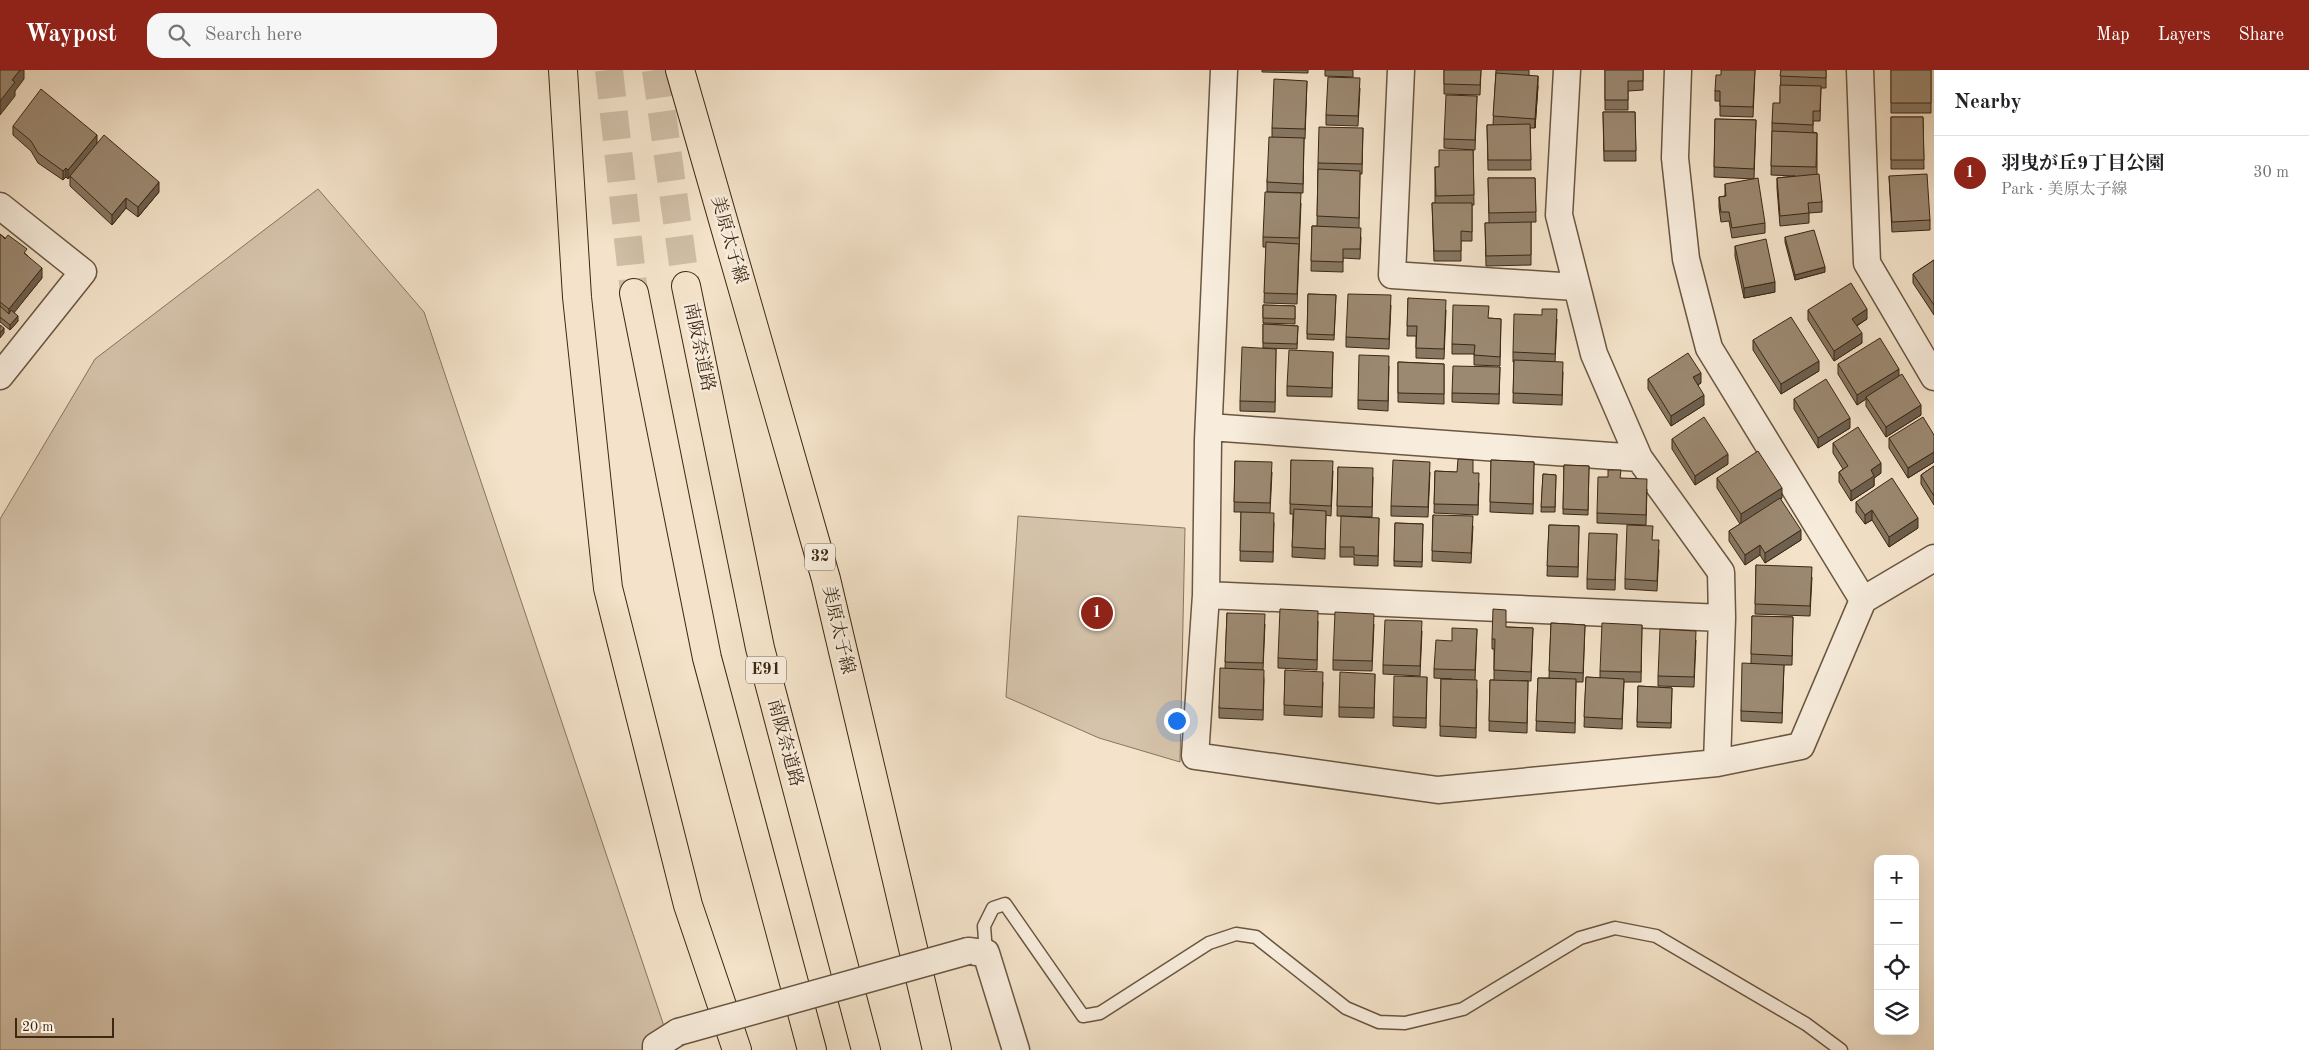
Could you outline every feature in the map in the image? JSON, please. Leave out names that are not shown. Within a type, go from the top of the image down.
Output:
[{"type":"main road","points":[[563,70],[577,297],[608,588],[688,905],[737,1050]]},
{"type":"main road","name":"美原太子線","points":[[680,70],[826,579],[937,1050]]},
{"type":"main road","name":"南阪奈道路","points":[[686,286],[760,648],[866,1050]]},
{"type":"main road","points":[[634,293],[707,658],[812,1050]]},
{"type":"street","points":[[1224,70],[1208,427],[1206,595],[1195,756],[1438,790],[1717,763],[1801,746],[1863,600],[1934,558]]},
{"type":"street","points":[[1401,70],[1392,275],[1576,287]]},
{"type":"street","points":[[1567,70],[1559,215],[1594,354],[1639,458],[1721,572],[1722,618],[1717,763]]},
{"type":"street","points":[[1678,70],[1675,158],[1686,259],[1709,348],[1863,600]]},
{"type":"street","points":[[1860,70],[1867,262],[1934,377]]},
{"type":"street","points":[[0,206],[83,272],[0,376]]},
{"type":"street","points":[[1208,427],[1639,458]]},
{"type":"street","points":[[1206,595],[1722,618]]},
{"type":"street","points":[[656,1050],[656,1046],[678,1032],[977,952],[1016,1050]]},
{"type":"lane","points":[[977,952],[984,926],[992,908],[1005,904],[1063,990],[1083,1016],[1100,1013],[1209,943],[1236,934],[1256,937],[1346,1008],[1379,1022],[1405,1023],[1463,1009],[1580,938],[1615,928],[1656,936],[1806,1024],[1841,1050]]},
{"type":"shaded area","points":[[318,189],[424,312],[672,1050],[0,1050],[0,519],[95,359]]},
{"type":"shaded area","points":[[1018,516],[1185,528],[1180,762],[1099,738],[1006,697]]},
{"type":"building","points":[[0,70],[20,70],[12,80],[15,82],[0,101]]},
{"type":"building","points":[[1444,70],[1481,70],[1480,85],[1444,84]]},
{"type":"building","points":[[1605,70],[1643,70],[1643,81],[1628,81],[1628,100],[1605,100]]},
{"type":"building","points":[[1721,70],[1755,70],[1753,107],[1720,106],[1720,91],[1715,91],[1716,75],[1721,75]]},
{"type":"building","points":[[1781,70],[1826,70],[1826,78],[1780,76]]},
{"type":"building","points":[[1891,70],[1931,70],[1931,103],[1891,103]]},
{"type":"building","points":[[1496,73],[1538,76],[1535,119],[1493,116]]},
{"type":"building","points":[[1328,77],[1360,78],[1358,116],[1326,115]]},
{"type":"building","points":[[1274,79],[1307,81],[1305,129],[1272,128]]},
{"type":"building","points":[[1780,85],[1821,86],[1820,111],[1813,111],[1813,125],[1772,123],[1773,103],[1780,103]]},
{"type":"building","points":[[41,89],[97,135],[68,170],[66,168],[63,171],[38,153],[31,141],[13,126]]},
{"type":"building","points":[[1446,95],[1477,96],[1475,140],[1444,139]]},
{"type":"building","points":[[1603,112],[1635,112],[1636,151],[1604,151]]},
{"type":"building","points":[[1891,117],[1923,117],[1924,160],[1891,160]]},
{"type":"building","points":[[1715,119],[1756,120],[1754,169],[1714,167]]},
{"type":"building","points":[[1530,124],[1531,160],[1488,160],[1487,125]]},
{"type":"building","points":[[1319,127],[1363,128],[1362,164],[1318,163]]},
{"type":"building","points":[[1772,131],[1817,133],[1816,167],[1771,166]]},
{"type":"building","points":[[104,135],[159,182],[138,207],[126,198],[112,215],[70,176]]},
{"type":"building","points":[[1269,137],[1304,138],[1303,184],[1267,182]]},
{"type":"building","points":[[1439,150],[1473,150],[1474,195],[1436,196],[1435,167],[1439,167]]},
{"type":"building","points":[[1318,169],[1360,171],[1359,218],[1317,216]]},
{"type":"building","points":[[1819,174],[1822,202],[1808,203],[1809,213],[1780,216],[1777,178]]},
{"type":"building","points":[[1927,174],[1930,220],[1892,222],[1889,176]]},
{"type":"building","points":[[1488,178],[1535,178],[1536,212],[1489,213]]},
{"type":"building","points":[[1758,178],[1765,223],[1732,228],[1729,212],[1721,212],[1719,197],[1726,196],[1725,184]]},
{"type":"building","points":[[1265,192],[1301,193],[1299,238],[1263,237]]},
{"type":"building","points":[[1432,203],[1472,203],[1472,232],[1461,231],[1461,251],[1434,251]]},
{"type":"building","points":[[1531,222],[1531,255],[1486,256],[1485,223]]},
{"type":"building","points":[[1312,226],[1361,228],[1360,249],[1343,249],[1343,262],[1311,261]]},
{"type":"building","points":[[1814,230],[1825,267],[1795,275],[1785,237]]},
{"type":"building","points":[[0,234],[5,239],[8,235],[27,249],[24,253],[42,268],[9,309],[0,302]]},
{"type":"building","points":[[1766,239],[1775,282],[1744,288],[1735,246]]},
{"type":"building","points":[[1266,242],[1299,244],[1297,294],[1264,293]]},
{"type":"building","points":[[1934,260],[1934,305],[1913,274]]},
{"type":"building","points":[[1851,283],[1867,309],[1852,319],[1862,333],[1834,351],[1808,310]]},
{"type":"building","points":[[1308,294],[1336,295],[1334,335],[1307,334]]},
{"type":"building","points":[[1348,294],[1391,295],[1389,339],[1346,337]]},
{"type":"building","points":[[1408,298],[1446,300],[1444,349],[1416,348],[1417,326],[1407,326]]},
{"type":"building","points":[[1263,305],[1295,306],[1295,319],[1263,318]]},
{"type":"building","points":[[1453,305],[1489,306],[1488,318],[1501,319],[1500,357],[1474,355],[1475,345],[1452,344]]},
{"type":"building","points":[[0,306],[9,314],[11,310],[18,316],[10,325],[0,317]]},
{"type":"building","points":[[1542,309],[1557,309],[1555,354],[1513,352],[1514,314],[1542,315]]},
{"type":"building","points":[[1791,317],[1819,361],[1781,384],[1753,340]]},
{"type":"building","points":[[1263,324],[1298,326],[1297,344],[1263,343]]},
{"type":"building","points":[[0,325],[4,328],[0,333]]},
{"type":"building","points":[[1880,338],[1899,369],[1857,395],[1838,364]]},
{"type":"building","points":[[1242,347],[1276,349],[1275,402],[1240,401]]},
{"type":"building","points":[[1289,350],[1333,352],[1332,388],[1287,386]]},
{"type":"building","points":[[1688,353],[1701,373],[1693,377],[1704,395],[1671,416],[1648,379]]},
{"type":"building","points":[[1359,355],[1389,356],[1388,401],[1358,400]]},
{"type":"building","points":[[1514,360],[1563,362],[1562,395],[1513,393]]},
{"type":"building","points":[[1398,362],[1444,364],[1444,394],[1398,393]]},
{"type":"building","points":[[1453,366],[1500,367],[1499,394],[1452,393]]},
{"type":"building","points":[[1902,374],[1921,405],[1886,427],[1866,397]]},
{"type":"building","points":[[1826,379],[1850,418],[1818,438],[1794,399]]},
{"type":"building","points":[[1704,417],[1728,454],[1695,476],[1672,439]]},
{"type":"building","points":[[1923,417],[1934,435],[1934,452],[1908,468],[1889,438]]},
{"type":"building","points":[[1858,427],[1881,463],[1871,470],[1874,476],[1851,491],[1839,472],[1848,466],[1833,443]]},
{"type":"building","points":[[1758,451],[1782,488],[1741,514],[1717,478]]},
{"type":"building","points":[[1458,459],[1473,460],[1473,473],[1479,473],[1478,505],[1434,504],[1435,471],[1457,472]]},
{"type":"building","points":[[1291,460],[1333,461],[1331,506],[1290,504]]},
{"type":"building","points":[[1393,460],[1430,462],[1428,507],[1391,506]]},
{"type":"building","points":[[1491,460],[1534,462],[1533,504],[1490,502]]},
{"type":"building","points":[[1235,461],[1272,462],[1270,503],[1234,502]]},
{"type":"building","points":[[1564,465],[1589,466],[1588,510],[1563,509]]},
{"type":"building","points":[[1934,466],[1934,496],[1921,475]]},
{"type":"building","points":[[1338,467],[1373,468],[1372,507],[1337,506]]},
{"type":"building","points":[[1608,470],[1621,470],[1620,478],[1647,479],[1646,515],[1597,513],[1598,477],[1608,477]]},
{"type":"building","points":[[1543,474],[1556,475],[1555,507],[1541,507]]},
{"type":"building","points":[[1892,478],[1918,518],[1889,537],[1872,510],[1865,515],[1856,502]]},
{"type":"building","points":[[1780,498],[1801,530],[1765,553],[1760,545],[1745,555],[1729,531]]},
{"type":"building","points":[[1294,509],[1326,511],[1325,549],[1292,547]]},
{"type":"building","points":[[1241,512],[1274,513],[1273,552],[1240,551]]},
{"type":"building","points":[[1433,515],[1473,516],[1471,553],[1432,551]]},
{"type":"building","points":[[1341,516],[1379,518],[1378,556],[1354,555],[1354,547],[1340,547]]},
{"type":"building","points":[[1395,523],[1423,524],[1422,562],[1394,561]]},
{"type":"building","points":[[1549,525],[1579,526],[1578,567],[1547,566]]},
{"type":"building","points":[[1627,525],[1653,526],[1652,540],[1659,540],[1657,581],[1625,579]]},
{"type":"building","points":[[1589,533],[1617,534],[1615,580],[1587,579]]},
{"type":"building","points":[[1756,565],[1812,567],[1810,606],[1755,604]]},
{"type":"building","points":[[1280,609],[1318,611],[1317,660],[1278,658]]},
{"type":"building","points":[[1493,609],[1506,610],[1506,627],[1533,628],[1531,672],[1494,670],[1495,639],[1492,639]]},
{"type":"building","points":[[1335,612],[1374,614],[1372,661],[1333,660]]},
{"type":"building","points":[[1227,613],[1265,614],[1263,663],[1225,662]]},
{"type":"building","points":[[1752,616],[1793,617],[1792,656],[1751,654]]},
{"type":"building","points":[[1385,620],[1422,621],[1420,666],[1383,665]]},
{"type":"building","points":[[1551,623],[1585,625],[1583,673],[1549,671]]},
{"type":"building","points":[[1602,623],[1642,625],[1641,672],[1600,671]]},
{"type":"building","points":[[1452,628],[1477,629],[1475,670],[1434,669],[1436,640],[1452,641]]},
{"type":"building","points":[[1660,629],[1696,631],[1694,677],[1658,676]]},
{"type":"building","points":[[1742,663],[1784,665],[1782,713],[1741,711]]},
{"type":"building","points":[[1220,668],[1264,670],[1263,710],[1219,708]]},
{"type":"building","points":[[1285,670],[1323,672],[1322,707],[1284,705]]},
{"type":"building","points":[[1340,672],[1375,674],[1374,708],[1339,707]]},
{"type":"building","points":[[1394,676],[1427,677],[1426,718],[1393,717]]},
{"type":"building","points":[[1586,677],[1624,679],[1622,719],[1584,717]]},
{"type":"building","points":[[1538,678],[1576,679],[1575,723],[1536,721]]},
{"type":"building","points":[[1441,679],[1477,680],[1476,728],[1440,726]]},
{"type":"building","points":[[1490,680],[1528,681],[1527,723],[1489,721]]},
{"type":"building","points":[[1638,686],[1672,688],[1671,723],[1637,722]]},
{"type":"tunnel","points":[[609,70],[634,293]]},
{"type":"tunnel","points":[[656,70],[686,286]]},
{"type":"place","name":"羽曳が丘9丁目公園","points":[[1097,613]]}]
